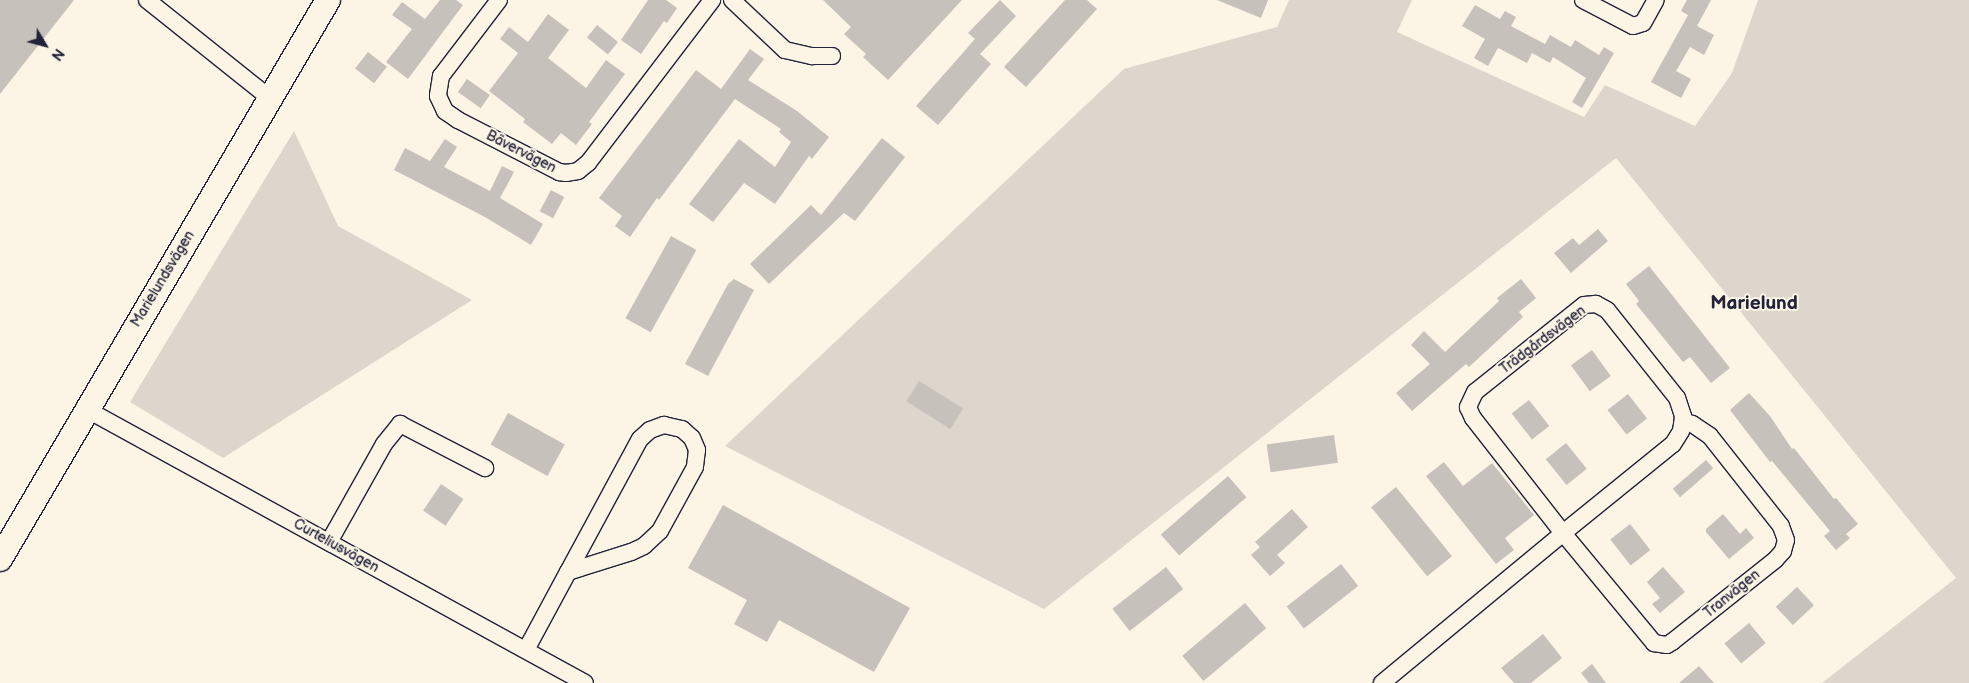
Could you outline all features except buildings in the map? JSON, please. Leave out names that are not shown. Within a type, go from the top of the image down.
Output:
[{"type":"street","points":[[146,0],[271,99]]},
{"type":"street","name":"Marielundsvägen","points":[[0,559],[86,409],[328,0]]},
{"type":"street","name":"Bävervägen","points":[[498,0],[441,76],[438,96],[445,111],[458,120],[559,172],[566,173],[578,171],[588,163],[712,0]]},
{"type":"street","points":[[732,0],[785,50],[812,56],[832,56]]},
{"type":"street","points":[[1583,0],[1633,26],[1643,23],[1656,0]]},
{"type":"street","name":"Trädgårdsvägen","points":[[1563,533],[1470,413],[1469,402],[1475,392],[1584,305],[1596,304],[1607,310],[1677,398],[1684,416],[1683,421]]},
{"type":"street","name":"Curteliusvägen","points":[[86,409],[585,683]]},
{"type":"street","points":[[1382,683],[1673,444],[1681,431],[1683,421]]},
{"type":"street","name":"Tranvägen","points":[[1563,533],[1654,643],[1667,644],[1672,642],[1775,560],[1783,551],[1786,540],[1781,526],[1710,436],[1692,424],[1683,421]]},
{"type":"street","points":[[329,542],[384,444],[400,424],[485,468]]},
{"type":"street","points":[[526,650],[568,572],[640,440],[650,430],[664,425],[682,430],[692,438],[697,450],[696,467],[660,531],[644,546],[568,572]]},
{"type":"shaded area","points":[[1289,0],[1412,0],[1397,32],[1584,117],[1605,85],[1695,126],[1732,73],[1758,0],[1969,0],[1969,683],[1822,683],[1956,578],[1616,158],[1044,609],[725,446],[1124,69],[1277,27]]},
{"type":"shaded area","points":[[294,131],[338,226],[472,300],[223,458],[130,402]]},
{"type":"district","name":"Marielund","points":[[1754,304]]}]
